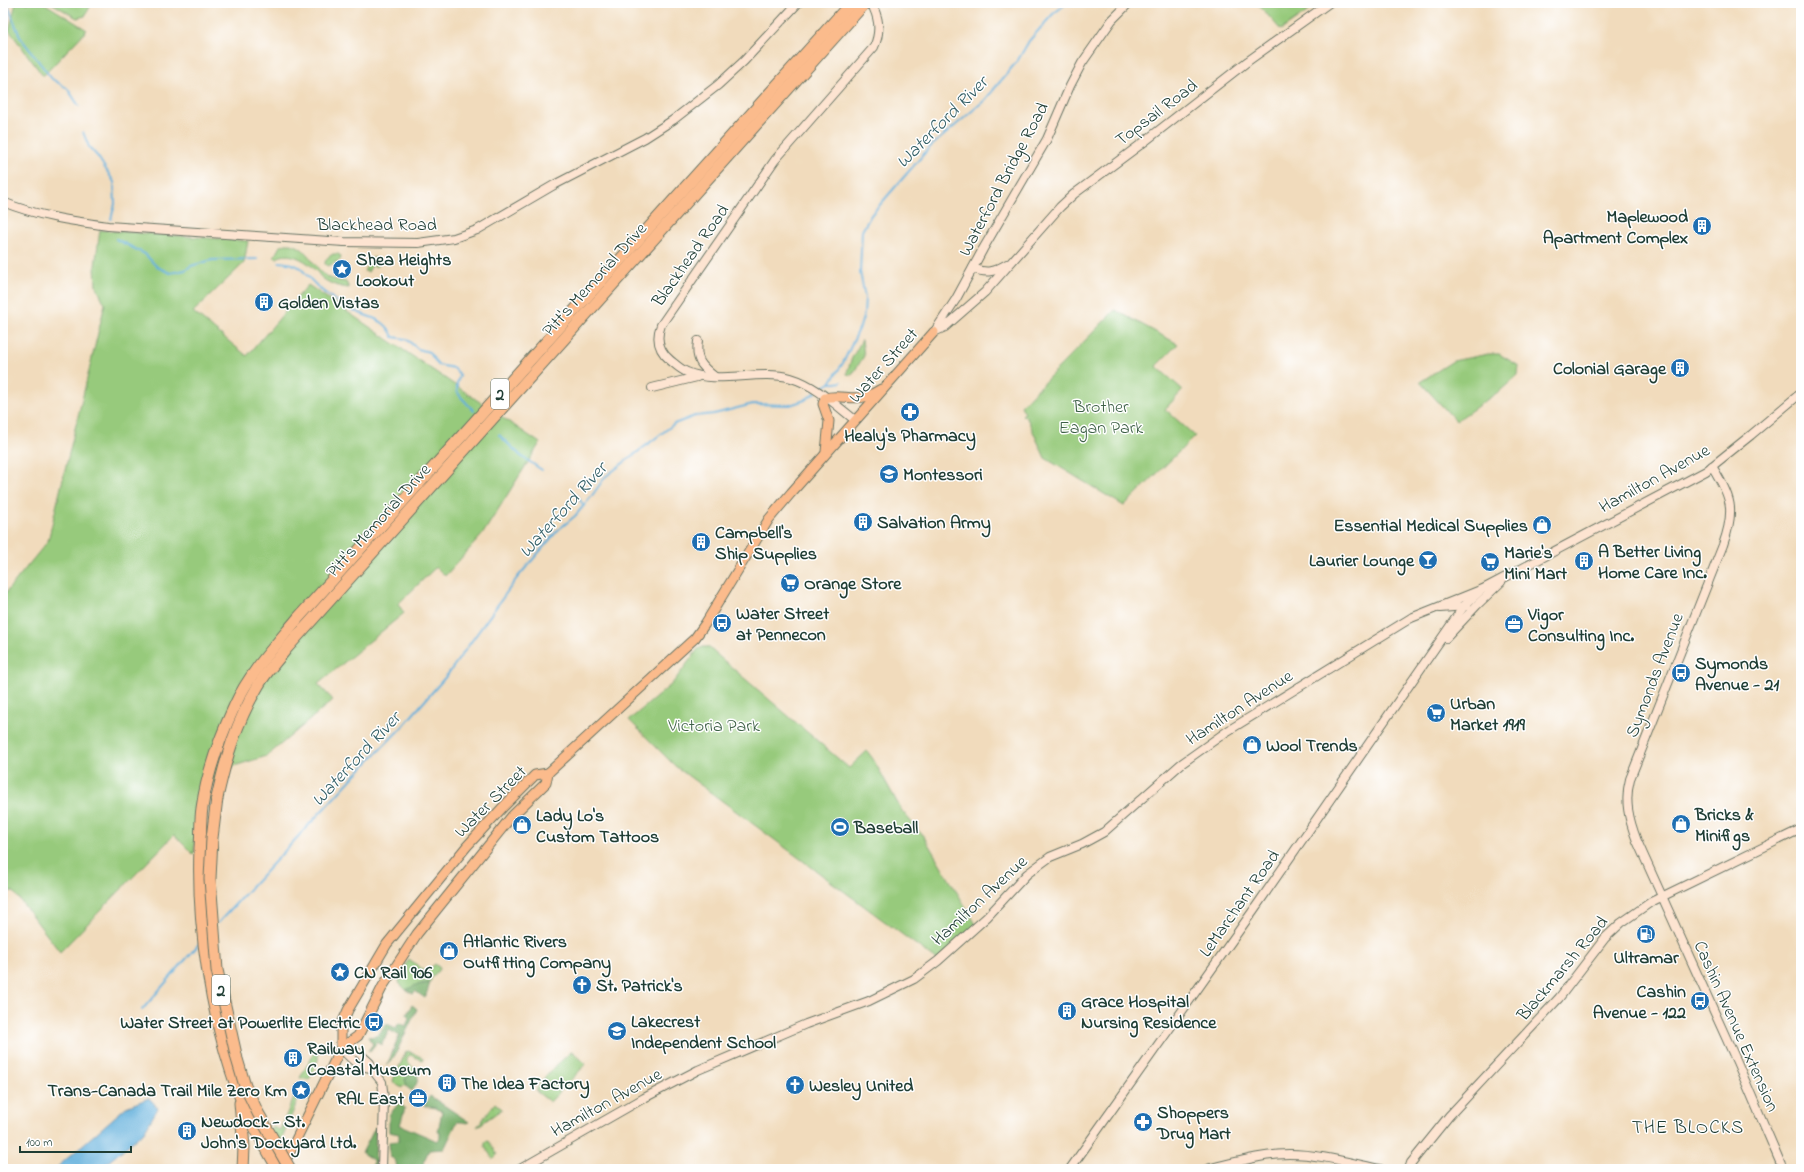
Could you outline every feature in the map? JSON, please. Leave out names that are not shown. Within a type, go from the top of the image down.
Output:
[{"type":"highway","name":"Pitt's Memorial Drive","points":[[279,1169],[239,1092],[228,1058],[212,994],[205,949],[199,868],[202,810],[205,788],[235,704],[262,661],[299,617],[851,8],[870,6]]},
{"type":"highway","name":"Pitt's Memorial Drive","points":[[290,1169],[258,1113],[245,1086],[237,1059],[217,970],[210,879],[212,838],[217,798],[226,757],[241,718],[259,685],[286,649],[851,8]]},
{"type":"highway","points":[[239,1092],[243,1125],[243,1169]]},
{"type":"main road","name":"Water Street","points":[[341,1048],[341,1026],[348,1010],[388,944],[467,846],[535,775],[548,773],[695,638],[706,624],[769,519],[826,452],[934,332]]},
{"type":"main road","points":[[826,452],[829,422],[823,404],[825,398],[833,395],[853,398],[865,397],[885,388]]},
{"type":"main road","name":"Water Street","points":[[341,1048],[358,1036],[383,986],[417,934],[512,816],[546,783],[548,773]]},
{"type":"main road","points":[[279,1169],[341,1048]]},
{"type":"street","name":"Blackhead Road","points":[[3,202],[41,215],[76,222],[108,226],[344,242],[418,243],[454,238],[477,230],[554,185],[645,138],[673,120],[718,85],[744,61],[798,3]]},
{"type":"street","name":"Waterford Bridge Road","points":[[934,332],[956,299],[1047,139],[1070,86],[1082,63],[1112,20],[1129,3]]},
{"type":"street","name":"Topsail Road","points":[[934,332],[945,327],[970,306],[1014,260],[1060,207],[1074,194],[1248,61],[1329,3]]},
{"type":"street","name":"Blackhead Road","points":[[855,420],[798,380],[772,375],[715,377],[687,372],[662,352],[658,336],[661,324],[775,160],[795,135],[872,50],[877,40],[879,28],[878,16],[870,6]]},
{"type":"street","name":"Topsail Road","points":[[973,268],[980,271],[990,272],[1014,260]]},
{"type":"street","points":[[698,341],[696,353],[699,361],[704,368],[715,377]]},
{"type":"street","points":[[652,388],[703,376]]},
{"type":"street","name":"Hamilton Avenue","points":[[520,1169],[637,1102],[698,1070],[799,1027],[869,1001],[914,979],[953,948],[987,917],[1027,874],[1050,857],[1082,844],[1104,832],[1181,764],[1226,732],[1411,618],[1483,589],[1510,573],[1661,495],[1712,466],[1801,393]]},
{"type":"street","name":"Symonds Avenue","points":[[1662,896],[1630,822],[1627,806],[1628,788],[1729,526],[1731,515],[1729,500],[1712,466]]},
{"type":"street","name":"Hamilton Avenue","points":[[1432,609],[1477,605],[1510,573]]},
{"type":"street","name":"LeMarchant Road","points":[[1070,1169],[1238,932],[1464,606],[1483,589]]},
{"type":"street","name":"LeMarchant Road","points":[[1431,654],[1477,605]]},
{"type":"street","points":[[1444,608],[1451,613],[1453,622]]},
{"type":"street","name":"Blackmarsh Road","points":[[1409,1169],[1411,1163],[1449,1116],[1559,998],[1606,938],[1629,916],[1662,896],[1801,829]]},
{"type":"street","name":"Cashin Avenue Extension","points":[[1662,896],[1783,1169]]},
{"type":"street","points":[[341,1048],[352,1060],[363,1067],[371,1068],[381,1078],[383,1085],[382,1169]]},
{"type":"street","points":[[1207,1169],[1291,1154],[1306,1155],[1380,1169]]},
{"type":"green space","points":[[16,3],[44,3],[87,30],[43,76],[9,30]]},
{"type":"green space","points":[[51,3],[92,3],[85,16],[77,18]]},
{"type":"green space","points":[[1257,3],[1320,3],[1281,30]]},
{"type":"green space","points":[[100,230],[248,241],[244,263],[193,312],[247,356],[308,285],[540,443],[482,535],[445,576],[436,567],[398,604],[404,613],[318,684],[333,700],[267,756],[234,766],[198,796],[194,855],[174,835],[60,952],[13,891],[3,892],[3,596],[48,541],[105,304],[96,286],[95,266]]},
{"type":"green space","points":[[286,244],[299,247],[309,256],[322,273],[332,279],[346,282],[349,288],[335,285],[325,280],[303,260],[287,255],[277,258],[274,257],[280,246]]},
{"type":"green space","points":[[333,254],[338,254],[341,256],[340,260],[328,266],[325,264],[326,261],[328,257]]},
{"type":"green space","points":[[372,258],[376,258],[381,261],[377,267],[372,265],[368,272],[364,271]]},
{"type":"green space","name":"Brother Eagan Park","points":[[1115,310],[1178,344],[1156,366],[1183,390],[1165,409],[1195,436],[1124,506],[1045,458],[1027,418],[1022,415],[1025,413],[1021,406]]},
{"type":"green space","points":[[862,340],[864,356],[852,375],[847,374],[852,358]]},
{"type":"green space","points":[[1488,354],[1499,354],[1519,366],[1518,375],[1501,390],[1456,421],[1420,382],[1453,361]]},
{"type":"green space","name":"Victoria Park","points":[[708,647],[849,768],[867,751],[873,759],[902,811],[924,837],[977,926],[938,961],[675,766],[629,720],[672,684],[698,649]]},
{"type":"green space","points":[[409,959],[426,972],[435,964],[440,968],[431,979],[430,983],[423,983],[406,990],[397,979]]},
{"type":"green space","points":[[430,983],[425,998],[415,991],[413,994],[406,990],[416,985]]},
{"type":"green space","points":[[412,1005],[417,1009],[395,1055],[387,1066],[399,1035],[389,1030],[381,1045],[377,1042],[369,1052],[368,1051],[373,1044],[368,1037],[377,1036],[387,1024],[396,1028],[399,1023],[406,1026],[409,1018],[407,1014]]},
{"type":"green space","points":[[318,1050],[318,1060],[309,1080],[300,1078],[315,1051]]},
{"type":"green space","points":[[408,1051],[423,1058],[422,1060],[410,1055],[407,1058],[407,1062],[416,1070],[405,1079],[408,1088],[404,1085],[402,1088],[394,1083],[393,1080],[406,1052]]},
{"type":"green space","points":[[572,1051],[586,1064],[550,1102],[536,1091],[547,1075]]},
{"type":"green space","points":[[416,1070],[418,1076],[412,1091],[408,1088],[405,1080]]},
{"type":"green space","points":[[296,1092],[299,1097],[283,1136],[269,1162],[272,1127],[280,1130]]},
{"type":"green space","points":[[430,1096],[469,1122],[457,1122],[444,1149],[429,1150],[423,1163],[424,1169],[397,1169],[396,1162],[390,1156],[389,1142],[399,1141],[399,1134],[389,1132],[389,1115],[399,1103],[405,1108],[400,1125],[437,1141],[440,1138],[440,1132],[438,1132],[442,1111],[436,1108],[424,1106]]},
{"type":"green space","points":[[495,1103],[502,1109],[477,1127]]},
{"type":"green space","points":[[376,1126],[375,1169],[373,1169],[373,1160],[362,1153]]},
{"type":"green space","points":[[489,1141],[497,1155],[493,1159],[485,1147],[485,1142]]},
{"type":"water","points":[[149,1098],[158,1108],[144,1132],[100,1169],[55,1169],[126,1107]]},
{"type":"waterway","points":[[7,3],[20,37],[52,79],[67,88],[79,106]]},
{"type":"waterway","name":"Waterford River","points":[[820,389],[830,383],[843,363],[860,327],[864,314],[865,298],[860,272],[862,231],[871,215],[929,148],[985,100],[1018,60],[1029,41],[1053,14],[1067,3]]},
{"type":"waterway","points":[[83,132],[89,147],[98,157],[114,182],[115,204],[111,219]]},
{"type":"waterway","points":[[116,239],[145,254],[157,267],[170,273],[185,270],[191,266],[212,260],[257,259]]},
{"type":"waterway","points":[[279,262],[297,266],[320,289],[335,300],[352,310],[383,323],[387,326],[393,337],[406,339],[418,349],[429,352],[438,365],[454,368],[460,375],[457,383],[457,391],[474,411]]},
{"type":"waterway","points":[[830,383],[841,382]]},
{"type":"waterway","name":"Waterford River","points":[[218,923],[356,774],[403,726],[448,674],[517,578],[558,530],[575,516],[605,477],[674,424],[695,416],[714,414],[753,404],[790,405],[805,400],[816,392]]},
{"type":"waterway","points":[[499,435],[521,456],[542,470]]},
{"type":"waterway","points":[[577,495],[583,505]]},
{"type":"waterway","name":"Waterford River","points":[[142,1010],[199,944]]},
{"type":"place","name":"Maplewood Apartment Complex","points":[[1702,226]]},
{"type":"place","name":"Shea Heights Lookout","points":[[342,269]]},
{"type":"place","name":"Golden Vistas","points":[[264,302]]},
{"type":"place","name":"Colonial Garage","points":[[1680,368]]},
{"type":"place","name":"Healy's Pharmacy","points":[[910,412]]},
{"type":"place","name":"Montessori","points":[[889,474]]},
{"type":"place","name":"Salvation Army","points":[[863,522]]},
{"type":"place","name":"Essential Medical Supplies","points":[[1542,525]]},
{"type":"place","name":"Campbell's Ship Supplies","points":[[701,542]]},
{"type":"place","name":"Laurier Lounge","points":[[1428,560]]},
{"type":"place","name":"A Better Living Home Care Inc.","points":[[1584,561]]},
{"type":"place","name":"Marie's Mini Mart","points":[[1490,562]]},
{"type":"place","name":"Orange Store","points":[[790,583]]},
{"type":"place","name":"Water Street at Pennecon","points":[[722,623]]},
{"type":"place","name":"Vigor Consulting Inc.","points":[[1514,624]]},
{"type":"place","name":"Symonds Avenue - 21","points":[[1681,673]]},
{"type":"place","name":"Urban Market 1919","points":[[1436,713]]},
{"type":"place","name":"Wool Trends","points":[[1252,745]]},
{"type":"place","name":"Bricks & Minifigs","points":[[1681,824]]},
{"type":"place","name":"Lady Lo's Custom Tattoos","points":[[522,825]]},
{"type":"place","name":"Baseball","points":[[840,827]]},
{"type":"place","name":"Ultramar","points":[[1646,934]]},
{"type":"place","name":"Atlantic Rivers Outfitting Company","points":[[449,951]]},
{"type":"place","name":"CN Rail 906","points":[[340,972]]},
{"type":"place","name":"St. Patrick's","points":[[582,985]]},
{"type":"place","name":"Cashin Avenue - 122","points":[[1700,1001]]},
{"type":"place","name":"Grace Hospital Nursing Residence","points":[[1067,1011]]},
{"type":"place","name":"Water Street at Powerlite Electric","points":[[374,1022]]},
{"type":"place","name":"Lakecrest Independent School","points":[[617,1031]]},
{"type":"place","name":"Railway Coastal Museum","points":[[293,1058]]},
{"type":"place","name":"The Idea Factory","points":[[447,1083]]},
{"type":"place","name":"Wesley United","points":[[795,1085]]},
{"type":"place","name":"Trans-Canada Trail Mile Zero Km","points":[[301,1090]]},
{"type":"place","name":"RAL East","points":[[418,1098]]},
{"type":"place","name":"Shoppers Drug Mart","points":[[1143,1122]]},
{"type":"place","name":"Newdock - St. John's Dockyard Ltd.","points":[[187,1131]]},
{"type":"district","name":"THE BLOCKS","points":[[1688,1126]]}]
